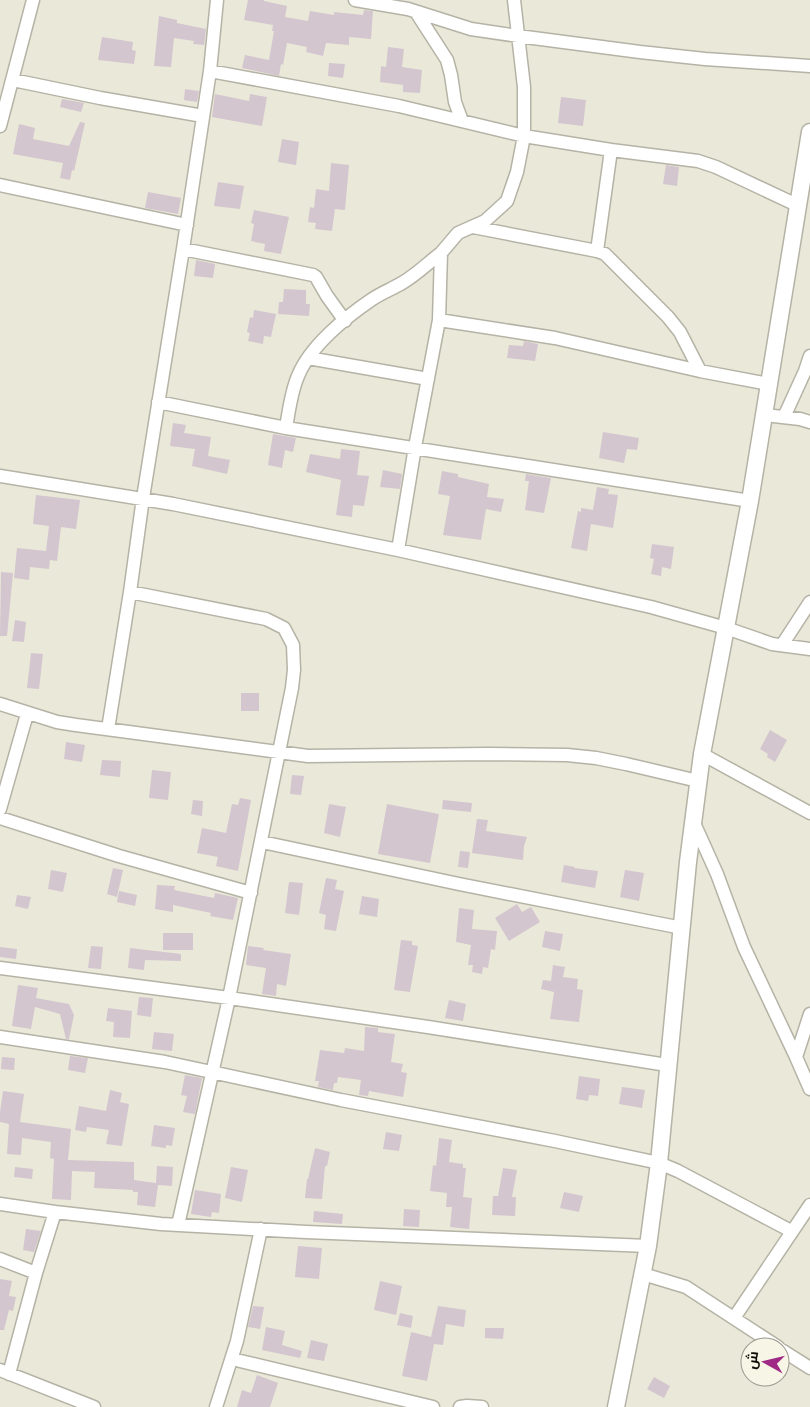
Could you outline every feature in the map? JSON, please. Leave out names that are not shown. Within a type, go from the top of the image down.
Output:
[{"type":"street","points":[[0,126],[2,112],[13,80],[33,0]]},
{"type":"street","points":[[108,729],[130,592],[142,498],[187,225],[210,71],[217,0]]},
{"type":"street","points":[[355,0],[408,9],[464,27],[518,36],[705,59],[810,66]]},
{"type":"street","points":[[286,428],[289,407],[298,374],[308,358],[327,335],[371,300],[402,283],[441,253],[458,233],[485,221],[507,200],[517,172],[524,136],[524,87],[514,0]]},
{"type":"street","points":[[416,12],[447,60],[455,102],[462,121]]},
{"type":"street","points":[[210,71],[399,106],[524,136],[611,150],[689,159],[706,163],[799,206]]},
{"type":"street","points":[[13,80],[203,116]]},
{"type":"street","points":[[616,1407],[648,1246],[659,1163],[688,862],[702,754],[765,415],[810,132]]},
{"type":"street","points":[[597,251],[611,150]]},
{"type":"street","points":[[0,185],[187,225]]},
{"type":"street","points":[[473,227],[606,254],[680,332],[700,371]]},
{"type":"street","points":[[183,249],[316,276],[327,296],[345,321]]},
{"type":"street","points":[[398,550],[439,320],[441,253]]},
{"type":"street","points":[[439,320],[555,338],[700,371],[769,384]]},
{"type":"street","points":[[784,417],[806,371],[810,356]]},
{"type":"street","points":[[308,358],[428,380]]},
{"type":"street","points":[[158,402],[286,428],[750,501]]},
{"type":"street","points":[[765,415],[810,422]]},
{"type":"street","points":[[0,476],[142,498],[398,550],[651,607],[726,628],[772,644],[810,649]]},
{"type":"street","points":[[130,592],[266,619],[284,628],[293,646],[294,670],[262,842],[178,1225]]},
{"type":"street","points":[[782,645],[810,602]]},
{"type":"street","points":[[0,704],[57,722],[279,753],[333,757],[393,754],[567,755],[596,758],[698,781]]},
{"type":"street","points":[[0,809],[27,714]]},
{"type":"street","points":[[702,754],[810,813]]},
{"type":"street","points":[[0,818],[119,856],[251,893]]},
{"type":"street","points":[[694,823],[744,947],[810,1090]]},
{"type":"street","points":[[262,842],[459,884],[682,928]]},
{"type":"street","points":[[0,968],[229,998],[667,1065]]},
{"type":"street","points":[[796,1057],[810,1014]]},
{"type":"street","points":[[0,1037],[165,1062],[341,1100],[659,1163],[678,1170],[791,1231]]},
{"type":"street","points":[[0,1204],[55,1212],[178,1225],[648,1246]]},
{"type":"street","points":[[734,1318],[810,1205]]},
{"type":"street","points":[[55,1212],[5,1372],[94,1407]]},
{"type":"street","points":[[216,1407],[232,1359],[261,1229]]},
{"type":"street","points":[[0,1259],[36,1273]]},
{"type":"street","points":[[643,1274],[686,1288],[762,1337]]},
{"type":"street","points":[[790,1355],[810,1368]]},
{"type":"street","points":[[232,1359],[433,1407]]},
{"type":"street","points":[[460,1407],[482,1407]]},
{"type":"building","points":[[248,0],[264,0],[287,6],[285,17],[308,21],[310,11],[334,15],[334,12],[363,15],[364,10],[373,11],[371,39],[349,37],[349,45],[326,43],[323,56],[306,52],[307,47],[287,43],[279,76],[242,68],[245,55],[269,60],[274,31],[272,31],[273,25],[244,20]]},
{"type":"building","points":[[159,16],[177,20],[177,23],[206,29],[204,45],[193,44],[194,41],[174,38],[171,67],[154,66]]},
{"type":"building","points":[[102,37],[133,42],[132,50],[136,51],[134,64],[98,60]]},
{"type":"building","points":[[388,47],[404,49],[402,67],[422,70],[420,93],[403,92],[403,85],[380,82],[381,66],[386,67]]},
{"type":"building","points":[[329,63],[345,64],[343,78],[328,76]]},
{"type":"building","points":[[185,89],[199,91],[197,102],[184,100]]},
{"type":"building","points":[[215,94],[249,101],[250,94],[267,97],[262,126],[212,117]]},
{"type":"building","points":[[561,97],[586,100],[583,126],[558,123]]},
{"type":"building","points":[[62,99],[84,103],[81,112],[60,107]]},
{"type":"building","points":[[80,122],[85,123],[74,171],[72,170],[70,180],[60,178],[63,163],[13,154],[19,124],[35,128],[33,139],[69,146]]},
{"type":"building","points":[[282,139],[299,142],[296,165],[278,162]]},
{"type":"building","points":[[331,163],[349,165],[345,210],[335,209],[332,231],[315,229],[316,223],[308,222],[310,207],[314,208],[316,189],[329,191]]},
{"type":"building","points":[[666,165],[679,167],[677,186],[663,184]]},
{"type":"building","points":[[218,182],[244,186],[240,209],[214,206]]},
{"type":"building","points":[[148,192],[181,198],[178,214],[145,208]]},
{"type":"building","points":[[254,210],[289,217],[281,254],[264,251],[265,244],[251,241],[254,224],[251,223]]},
{"type":"building","points":[[196,260],[215,264],[213,278],[194,276]]},
{"type":"building","points":[[284,289],[306,290],[306,304],[310,304],[309,316],[278,314],[279,302],[283,302]]},
{"type":"building","points":[[254,310],[276,314],[271,337],[264,336],[263,344],[248,341],[250,333],[247,332],[250,317],[253,318]]},
{"type":"building","points":[[524,341],[538,344],[535,361],[507,358],[509,345],[523,346]]},
{"type":"building","points":[[173,423],[186,425],[184,433],[211,437],[208,456],[230,460],[227,474],[192,466],[195,449],[170,446]]},
{"type":"building","points":[[603,432],[639,438],[637,450],[627,449],[624,463],[599,458]]},
{"type":"building","points":[[273,434],[296,438],[293,452],[285,450],[282,468],[268,465]]},
{"type":"building","points":[[341,449],[360,451],[357,475],[369,476],[364,506],[353,505],[352,517],[336,515],[341,480],[306,472],[310,454],[340,459]]},
{"type":"building","points":[[383,470],[402,474],[400,489],[380,487]]},
{"type":"building","points":[[442,471],[458,474],[458,477],[489,484],[487,497],[504,499],[501,512],[486,509],[481,540],[443,535],[450,496],[438,494]]},
{"type":"building","points":[[526,474],[551,478],[544,513],[525,510],[529,481],[525,481]]},
{"type":"building","points":[[597,487],[609,489],[608,494],[618,495],[613,528],[591,524],[587,551],[571,548],[578,511],[581,512],[581,508],[593,510]]},
{"type":"building","points":[[36,495],[80,500],[76,529],[61,527],[57,561],[50,560],[49,569],[30,567],[29,580],[14,578],[17,548],[46,551],[49,526],[33,524]]},
{"type":"building","points":[[652,544],[674,547],[671,569],[662,567],[661,576],[651,574],[654,559],[650,558]]},
{"type":"building","points":[[1,572],[13,573],[7,636],[0,636]]},
{"type":"building","points":[[15,620],[26,622],[24,642],[12,641]]},
{"type":"building","points":[[31,653],[43,654],[39,689],[27,688]]},
{"type":"building","points":[[241,693],[259,693],[259,711],[241,711]]},
{"type":"building","points":[[770,730],[787,740],[775,762],[760,749]]},
{"type":"building","points":[[66,742],[85,745],[82,762],[64,759]]},
{"type":"building","points":[[102,760],[121,761],[120,777],[100,775]]},
{"type":"building","points":[[152,770],[171,772],[168,800],[149,798]]},
{"type":"building","points":[[292,775],[304,776],[301,795],[290,794]]},
{"type":"building","points":[[240,798],[251,800],[238,871],[216,866],[218,857],[197,853],[202,828],[226,833],[232,804],[238,805]]},
{"type":"building","points":[[193,800],[203,801],[202,816],[191,814]]},
{"type":"building","points":[[443,800],[472,803],[471,812],[442,809]]},
{"type":"building","points":[[329,804],[346,807],[340,837],[324,833]]},
{"type":"building","points":[[387,804],[439,814],[430,863],[378,854]]},
{"type":"building","points":[[477,819],[488,820],[486,831],[527,837],[523,860],[472,853]]},
{"type":"building","points":[[460,851],[470,852],[468,868],[458,867]]},
{"type":"building","points":[[564,865],[598,871],[595,888],[561,882]]},
{"type":"building","points":[[113,868],[123,870],[117,897],[107,894]]},
{"type":"building","points":[[51,870],[67,873],[63,892],[48,889]]},
{"type":"building","points":[[625,870],[644,873],[639,901],[620,897]]},
{"type":"building","points":[[326,878],[337,880],[335,889],[344,891],[336,931],[324,929],[326,915],[319,913]]},
{"type":"building","points":[[289,882],[303,883],[299,915],[285,913]]},
{"type":"building","points":[[157,885],[175,886],[174,890],[214,898],[215,893],[238,898],[233,920],[210,916],[211,913],[173,905],[173,912],[155,909]]},
{"type":"building","points":[[119,891],[137,895],[135,906],[117,902]]},
{"type":"building","points":[[17,895],[31,897],[28,909],[15,906]]},
{"type":"building","points":[[362,896],[379,899],[377,917],[359,914]]},
{"type":"building","points":[[517,904],[522,912],[531,907],[540,922],[509,941],[495,918]]},
{"type":"building","points":[[459,908],[474,910],[472,929],[497,931],[495,950],[491,949],[488,968],[483,967],[482,974],[472,972],[473,965],[468,965],[471,945],[456,942]]},
{"type":"building","points":[[545,931],[563,934],[560,951],[542,947]]},
{"type":"building","points":[[163,933],[193,933],[193,950],[163,950]]},
{"type":"building","points":[[401,940],[412,941],[412,945],[418,946],[410,992],[394,990]]},
{"type":"building","points":[[91,946],[103,947],[101,969],[88,968]]},
{"type":"building","points":[[248,946],[291,954],[286,986],[277,984],[276,996],[262,994],[266,968],[246,965]]},
{"type":"building","points":[[0,947],[17,949],[16,959],[0,957]]},
{"type":"building","points":[[130,948],[181,954],[181,961],[145,960],[144,970],[128,968]]},
{"type":"building","points":[[553,965],[565,967],[563,977],[578,979],[577,989],[583,990],[579,1022],[550,1019],[554,992],[541,989],[543,980],[551,981]]},
{"type":"building","points":[[18,985],[38,988],[36,998],[69,1004],[74,1015],[69,1039],[66,1039],[60,1014],[35,1007],[31,1029],[12,1026]]},
{"type":"building","points":[[139,997],[153,998],[151,1017],[137,1015]]},
{"type":"building","points":[[449,1000],[466,1004],[463,1021],[445,1018]]},
{"type":"building","points":[[108,1008],[132,1011],[130,1038],[113,1037],[114,1022],[106,1021]]},
{"type":"building","points":[[365,1027],[378,1028],[378,1032],[395,1034],[391,1062],[403,1064],[401,1072],[407,1073],[403,1097],[369,1091],[368,1096],[359,1095],[361,1080],[338,1077],[337,1083],[334,1083],[333,1090],[318,1087],[319,1081],[315,1081],[320,1050],[344,1053],[345,1048],[364,1051]]},
{"type":"building","points":[[154,1032],[174,1034],[172,1051],[152,1049]]},
{"type":"building","points":[[70,1056],[88,1058],[85,1073],[68,1070]]},
{"type":"building","points":[[2,1057],[15,1058],[14,1070],[1,1069]]},
{"type":"building","points":[[185,1075],[202,1078],[195,1114],[183,1112],[187,1096],[181,1095]]},
{"type":"building","points":[[579,1076],[600,1079],[598,1096],[589,1095],[588,1101],[576,1099]]},
{"type":"building","points":[[622,1087],[645,1090],[642,1108],[619,1104]]},
{"type":"building","points":[[110,1090],[122,1093],[120,1102],[129,1104],[122,1146],[106,1144],[109,1130],[87,1127],[86,1132],[75,1130],[79,1106],[106,1111]]},
{"type":"building","points":[[3,1091],[24,1094],[20,1122],[71,1129],[68,1160],[134,1162],[134,1180],[156,1183],[157,1166],[173,1167],[172,1186],[158,1185],[155,1207],[137,1205],[138,1192],[133,1192],[133,1190],[94,1188],[95,1172],[72,1171],[71,1200],[52,1199],[54,1159],[50,1158],[51,1142],[22,1138],[21,1155],[7,1154],[9,1124],[0,1122]]},
{"type":"building","points":[[154,1125],[175,1128],[172,1146],[166,1145],[166,1148],[151,1146]]},
{"type":"building","points":[[386,1132],[402,1135],[399,1151],[383,1149]]},
{"type":"building","points":[[439,1138],[452,1140],[449,1162],[463,1164],[463,1168],[466,1168],[463,1197],[472,1198],[469,1229],[450,1227],[452,1207],[446,1207],[447,1193],[430,1191],[433,1165],[436,1166]]},
{"type":"building","points":[[315,1148],[330,1152],[327,1166],[325,1166],[322,1199],[305,1198],[307,1179]]},
{"type":"building","points":[[15,1167],[33,1169],[32,1179],[14,1177]]},
{"type":"building","points":[[231,1167],[248,1170],[242,1202],[225,1198]]},
{"type":"building","points":[[503,1168],[517,1170],[512,1197],[516,1197],[515,1216],[492,1215],[493,1196],[498,1196]]},
{"type":"building","points":[[195,1190],[221,1194],[219,1213],[212,1212],[211,1217],[191,1214]]},
{"type":"building","points":[[564,1192],[583,1196],[579,1212],[560,1208]]},
{"type":"building","points":[[404,1209],[420,1210],[419,1227],[403,1226]]},
{"type":"building","points":[[314,1211],[343,1214],[342,1224],[313,1222]]},
{"type":"building","points":[[26,1229],[41,1231],[34,1252],[23,1250]]},
{"type":"building","points":[[298,1246],[322,1248],[319,1279],[295,1277]]},
{"type":"building","points":[[0,1279],[12,1281],[9,1296],[16,1297],[13,1311],[9,1310],[4,1330],[0,1330]]},
{"type":"building","points":[[380,1281],[402,1286],[396,1315],[374,1310]]},
{"type":"building","points":[[253,1306],[264,1307],[260,1329],[248,1327]]},
{"type":"building","points":[[438,1306],[466,1310],[464,1327],[446,1324],[443,1345],[434,1344],[427,1381],[402,1376],[411,1332],[431,1337]]},
{"type":"building","points":[[400,1313],[413,1316],[411,1328],[397,1325]]},
{"type":"building","points":[[266,1327],[285,1331],[282,1345],[302,1351],[300,1358],[262,1350]]},
{"type":"building","points":[[485,1328],[504,1328],[503,1339],[485,1338]]},
{"type":"building","points":[[311,1340],[328,1344],[324,1361],[307,1358]]},
{"type":"building","points":[[257,1375],[278,1383],[270,1407],[237,1407],[242,1390],[251,1393]]},
{"type":"building","points":[[654,1377],[670,1386],[664,1398],[647,1389]]}]
